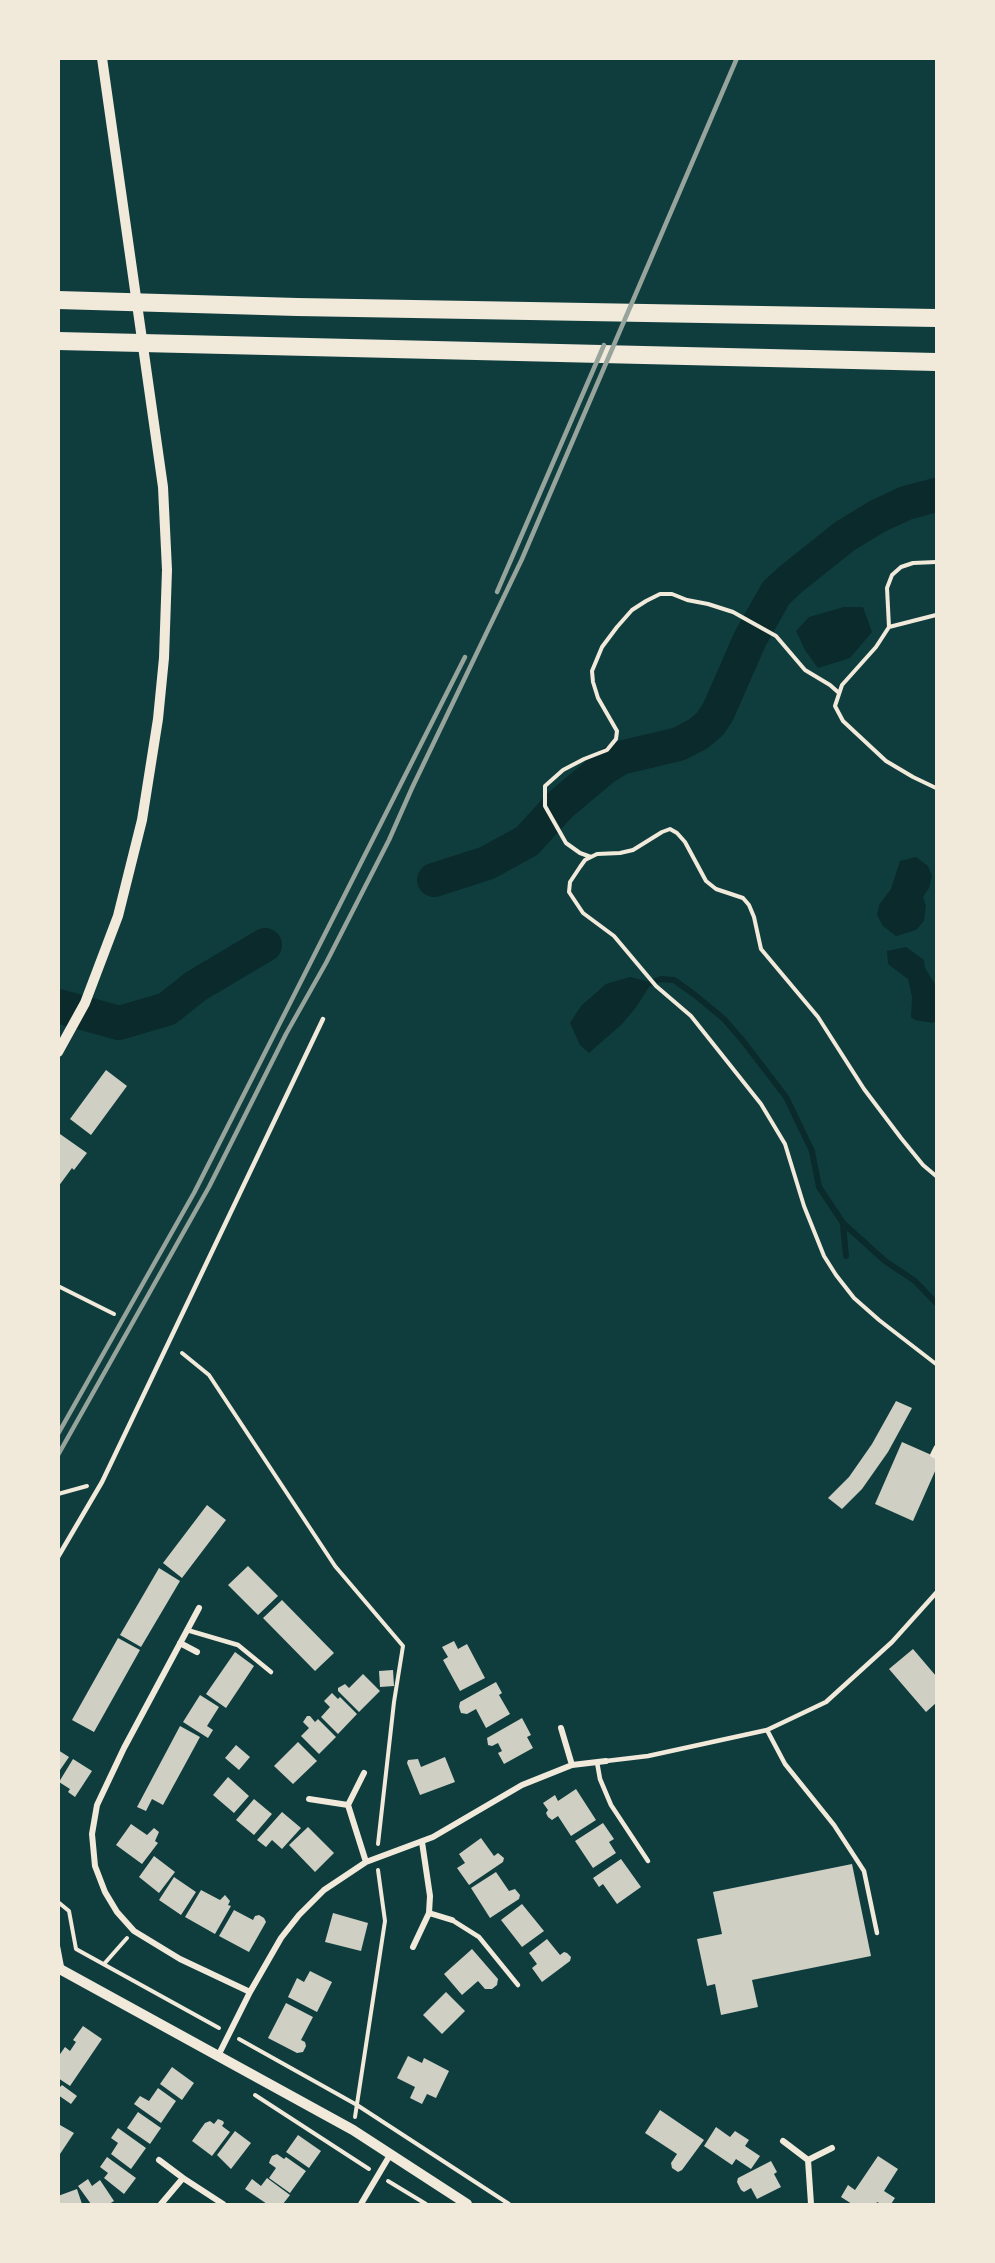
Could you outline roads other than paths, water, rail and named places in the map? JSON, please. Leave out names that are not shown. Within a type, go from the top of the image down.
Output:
[{"type":"highway","points":[[58,300],[309,308],[936,318]]},
{"type":"highway","points":[[58,341],[936,362]]},
{"type":"street","points":[[58,1052],[84,1003],[118,916],[142,820],[158,719],[164,658],[167,570],[163,487],[102,58]]},
{"type":"street","points":[[199,1608],[124,1748],[97,1805],[93,1834],[95,1866],[105,1892],[117,1912],[134,1931],[180,1959],[249,1992]]},
{"type":"street","points":[[180,1643],[197,1652]]},
{"type":"street","points":[[561,1728],[572,1765]]},
{"type":"street","points":[[218,2056],[249,1992],[281,1938],[299,1915],[324,1890],[376,1856],[422,1842],[522,1785],[572,1765],[606,1761]]},
{"type":"street","points":[[364,1773],[348,1804],[366,1862]]},
{"type":"street","points":[[309,1799],[348,1804]]},
{"type":"street","points":[[413,1947],[429,1913],[430,1896],[422,1842]]},
{"type":"street","points":[[429,1913],[452,1920]]},
{"type":"street","points":[[61,1969],[353,2130],[467,2205]]},
{"type":"street","points":[[783,2141],[808,2160],[811,2205]]},
{"type":"street","points":[[808,2160],[832,2148]]},
{"type":"street","points":[[361,2205],[390,2155]]},
{"type":"street","points":[[159,2160],[223,2205]]},
{"type":"street","points":[[161,2205],[183,2178]]},
{"type":"lane","points":[[58,1557],[102,1482],[323,1019]]},
{"type":"lane","points":[[606,1761],[648,1756],[766,1730],[826,1702],[892,1642],[936,1593]]},
{"type":"lane","points":[[187,1630],[238,1645],[271,1672]]},
{"type":"lane","points":[[766,1730],[785,1764],[834,1825],[864,1871],[877,1933]]},
{"type":"lane","points":[[597,1762],[600,1779],[611,1805],[648,1861]]},
{"type":"lane","points":[[452,1920],[479,1937],[518,1985]]},
{"type":"lane","points":[[58,1947],[61,1969]]},
{"type":"water","points":[[844,607],[863,607],[872,632],[850,658],[818,668],[805,650],[796,631],[809,617]]},
{"type":"water","points":[[916,857],[928,866],[932,876],[929,888],[923,897],[926,906],[924,921],[916,930],[896,936],[883,926],[877,915],[879,905],[891,889],[900,861]]},
{"type":"water","points":[[906,947],[924,960],[925,968],[936,986],[936,1021],[932,1023],[911,1017],[912,997],[908,979],[888,964],[887,951]]},
{"type":"water","points":[[630,977],[646,981],[649,987],[622,1024],[589,1053],[580,1045],[570,1023],[581,1006],[606,984]]},
{"type":"waterway","points":[[434,880],[487,863],[527,841],[560,805],[604,768],[620,758],[679,744],[698,734],[710,724],[718,712],[750,639],[776,593],[845,536],[878,516],[906,503],[936,495]]},
{"type":"waterway","points":[[58,1006],[119,1023],[167,1009],[196,986],[265,945]]},
{"type":"waterway","points":[[648,984],[661,979],[674,980],[724,1019],[786,1097],[812,1151],[819,1187],[843,1223],[885,1261],[915,1281],[936,1303]]},
{"type":"waterway","points":[[843,1224],[846,1256]]},
{"type":"railway","points":[[58,1455],[209,1187],[286,1034],[326,963],[389,840],[522,559],[737,58]]},
{"type":"railway","points":[[497,592],[604,345]]},
{"type":"railway","points":[[58,1434],[194,1193],[465,657]]}]
